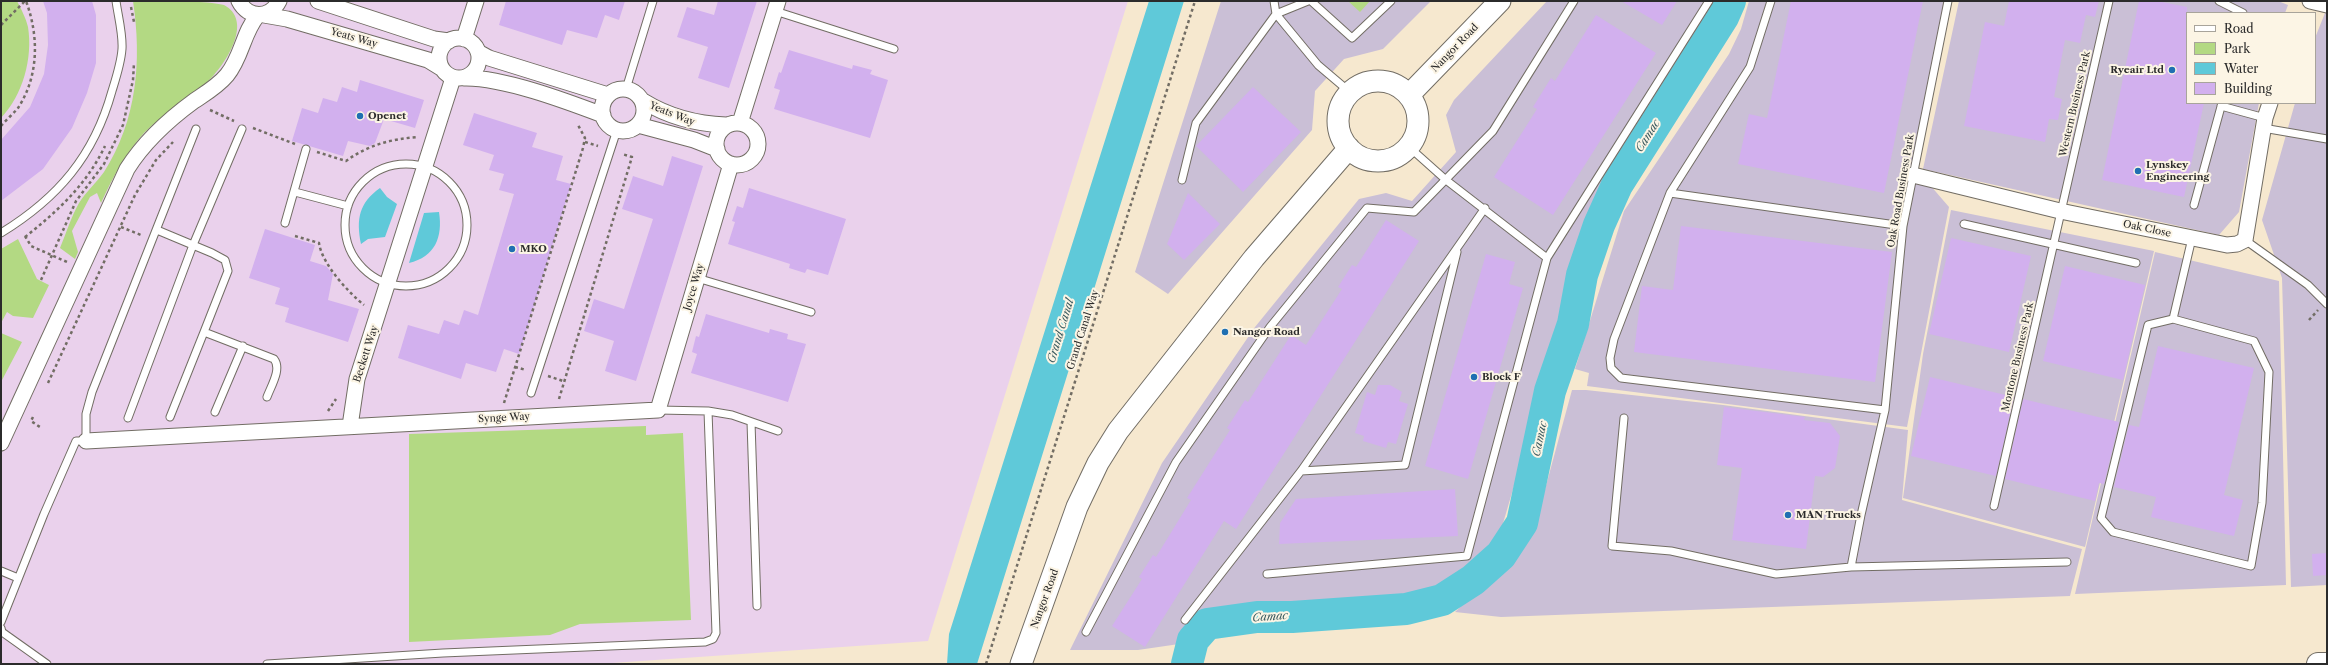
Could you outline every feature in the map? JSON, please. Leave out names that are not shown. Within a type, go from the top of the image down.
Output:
[{"type":"highway","points":[[2318,664],[2327,664]]},
{"type":"main road","name":"Nangor Road","points":[[1409,96],[1500,1]]},
{"type":"main road","points":[[1374,82],[1387,82],[1399,87],[1409,96],[1416,108],[1418,121],[1416,135],[1409,147],[1399,156],[1379,161],[1360,157],[1349,148],[1342,138],[1339,126],[1339,114],[1344,102],[1351,92],[1362,85],[1374,82]]},
{"type":"main road","name":"Nangor Road","points":[[1021,664],[1077,507],[1098,463],[1118,431],[1254,258],[1349,148]]},
{"type":"street","points":[[239,1],[247,11],[261,15]]},
{"type":"street","points":[[1,443],[128,169],[140,148],[193,102],[219,84],[236,62],[250,27],[261,15],[270,12],[278,1]]},
{"type":"street","points":[[318,1],[434,39],[448,41],[464,39],[470,41],[478,52],[480,59],[475,71],[452,75],[439,56],[444,45],[448,41]]},
{"type":"street","points":[[464,39],[476,1]]},
{"type":"street","points":[[2304,12],[2309,1],[2327,5]]},
{"type":"street","points":[[733,124],[752,129],[758,141],[758,148],[751,160],[738,165],[731,164],[720,156],[717,150],[718,136],[733,124],[776,6]]},
{"type":"street","name":"Yeats Way","points":[[261,15],[287,19],[428,60],[452,75],[483,78],[574,104],[603,116]]},
{"type":"street","points":[[478,52],[496,60],[608,95]]},
{"type":"street","name":"Beckett Way","points":[[350,426],[357,379],[389,284],[452,75]]},
{"type":"street","points":[[626,89],[633,91],[643,101],[644,114],[638,125],[628,130],[617,130],[606,122],[603,116],[603,104],[608,95],[614,91],[626,89]]},
{"type":"street","name":"Yeats Way","points":[[643,101],[656,110],[699,124],[733,124]]},
{"type":"street","points":[[2245,240],[2264,123],[2270,104]]},
{"type":"street","name":"Yeats Way","points":[[638,125],[694,140],[717,150]]},
{"type":"street","name":"Joyce Way","points":[[658,410],[731,164]]},
{"type":"street","name":"Oak Close","points":[[1913,175],[2060,211],[2227,245],[2237,244],[2245,240]]},
{"type":"street","name":"Synge Way","points":[[86,441],[658,410]]},
{"type":"lane","points":[[1,233],[39,208],[63,186],[86,154],[105,118],[122,49],[116,1]]},
{"type":"lane","points":[[626,89],[653,1]]},
{"type":"lane","points":[[1274,1],[1276,14],[1318,65],[1351,92]]},
{"type":"lane","points":[[1182,180],[1196,123],[1276,14],[1309,1],[1352,38],[1391,1]]},
{"type":"lane","points":[[1086,632],[1176,462],[1270,327],[1367,208],[1414,212],[1493,131],[1574,1]]},
{"type":"lane","points":[[1267,574],[1467,556],[1547,258],[1709,1]]},
{"type":"lane","points":[[1771,1],[1750,67],[1670,193],[1614,339],[1610,358],[1611,368],[1621,378],[1885,410]]},
{"type":"lane","name":"Oak Road Business Park","points":[[1851,567],[1861,515],[1885,410],[1904,226],[1948,1]]},
{"type":"lane","name":"Western Business Park","points":[[2060,211],[2109,1]]},
{"type":"lane","points":[[2219,1],[2242,12]]},
{"type":"lane","points":[[776,6],[894,49]]},
{"type":"lane","points":[[2194,205],[2221,105],[2264,123],[2327,139]]},
{"type":"lane","points":[[1,622],[76,441],[86,441],[86,414],[92,392],[196,129]]},
{"type":"lane","points":[[128,418],[193,245],[242,129]]},
{"type":"lane","points":[[531,393],[617,130]]},
{"type":"lane","points":[[1409,147],[1446,180],[1485,208],[1547,258]]},
{"type":"lane","points":[[285,223],[306,149]]},
{"type":"lane","points":[[399,164],[424,166],[445,177],[461,197],[468,222],[463,248],[457,260],[438,277],[413,286],[389,284],[368,274],[354,257],[348,243],[345,227],[348,206],[359,185],[377,171],[399,164]]},
{"type":"lane","points":[[295,192],[348,206]]},
{"type":"lane","points":[[1670,193],[1904,226]]},
{"type":"lane","points":[[1185,620],[1301,471],[1485,208]]},
{"type":"lane","name":"Montone Business Park","points":[[1994,506],[2060,211]]},
{"type":"lane","points":[[1964,224],[2136,263]]},
{"type":"lane","points":[[157,230],[225,260],[228,271],[170,417]]},
{"type":"lane","points":[[2173,319],[2192,238]]},
{"type":"lane","points":[[2245,240],[2308,285],[2327,304]]},
{"type":"lane","points":[[1301,471],[1405,465],[1458,246]]},
{"type":"lane","points":[[697,278],[811,312]]},
{"type":"lane","points":[[2173,319],[2254,341],[2269,372],[2262,503],[2251,566],[2113,532],[2101,518],[2148,325],[2173,319]]},
{"type":"lane","points":[[204,332],[243,346],[274,359],[278,363],[278,368],[266,397]]},
{"type":"lane","points":[[215,412],[243,346]]},
{"type":"lane","points":[[658,410],[708,411],[732,415],[778,431]]},
{"type":"lane","points":[[267,664],[450,652],[705,642],[713,639],[716,633],[708,411]]},
{"type":"lane","points":[[1624,418],[1612,546],[1671,551],[1776,574],[1851,567],[2067,562]]},
{"type":"lane","points":[[751,422],[757,606]]},
{"type":"lane","points":[[1,571],[18,578]]},
{"type":"lane","points":[[1,628],[2,632],[47,664]]},
{"type":"path","points":[[1,25],[25,1],[33,22],[36,40],[33,67],[25,94],[17,108],[1,126]]},
{"type":"path","name":"Grand Canal Way","points":[[986,664],[1195,1]]},
{"type":"path","points":[[205,114],[214,108]]},
{"type":"path","points":[[210,110],[237,122]]},
{"type":"path","points":[[504,403],[585,142],[584,132],[575,122]]},
{"type":"path","points":[[250,127],[306,149],[346,162],[363,149],[391,140],[419,137],[421,132]]},
{"type":"path","points":[[48,384],[143,180],[156,160],[174,141]]},
{"type":"path","points":[[585,142],[598,146]]},
{"type":"path","points":[[558,400],[632,157],[616,152]]},
{"type":"path","points":[[121,227],[143,236],[157,230]]},
{"type":"path","points":[[295,236],[319,243],[321,254],[325,260],[344,286],[366,308]]},
{"type":"path","points":[[31,246],[49,255]]},
{"type":"path","points":[[327,413],[337,398]]},
{"type":"path","points":[[35,411],[31,421],[40,427]]},
{"type":"shaded area","points":[[1,1],[1128,1],[928,641],[598,664],[1,664]]},
{"type":"shaded area","points":[[1221,1],[1431,1],[1383,49],[1344,59],[1315,91],[1312,130],[1168,294],[1135,272]]},
{"type":"shaded area","points":[[1547,1],[1718,1],[1594,213],[1499,537],[1469,566],[1430,594],[1209,614],[1192,623],[1179,644],[1138,650],[1070,650],[1162,463],[1255,327],[1359,199],[1386,193],[1412,201],[1456,152],[1446,115],[1454,100]]},
{"type":"shaded area","points":[[1749,1],[1952,1],[1917,170],[1949,207],[1907,427],[1587,386],[1589,373],[1575,369],[1624,211],[1729,54],[1741,29]]},
{"type":"shaded area","points":[[1959,1],[2278,1],[2288,5],[2285,12],[2186,12],[2186,104],[2259,104],[2239,212],[2219,235],[1923,169]]},
{"type":"shaded area","points":[[2327,8],[2327,585],[2291,587],[2282,278],[2262,220],[2295,104],[2316,104],[2316,36]]},
{"type":"shaded area","points":[[1951,210],[2154,251],[2085,547],[1903,498],[1923,354]]},
{"type":"shaded area","points":[[2155,252],[2279,281],[2286,585],[2075,594]]},
{"type":"shaded area","points":[[1572,390],[1586,390],[1723,405],[1908,430],[1902,500],[2082,549],[2070,596],[1501,617],[1455,612],[1517,553],[1535,526]]},
{"type":"green space","points":[[1,1],[17,1],[28,27],[29,51],[25,76],[21,87],[9,109],[1,118]]},
{"type":"green space","points":[[133,1],[216,3],[224,5],[232,12],[236,20],[237,29],[235,39],[226,59],[214,75],[198,91],[152,125],[137,141],[120,166],[101,203],[97,193],[90,197],[72,231],[78,252],[75,259],[60,248],[79,203],[104,172],[115,152],[124,132],[130,111],[134,90],[137,46]]},
{"type":"green space","points":[[1348,1],[1370,1],[1360,12]]},
{"type":"green space","points":[[18,239],[37,279],[49,285],[33,318],[13,316],[7,312],[1,323],[1,249]]},
{"type":"green space","points":[[1,333],[22,342],[1,382]]},
{"type":"green space","points":[[646,426],[646,435],[683,433],[691,620],[580,624],[550,635],[409,642],[409,434]]},
{"type":"water","name":"Grand Canal","points":[[1149,1],[1184,1],[977,664],[947,664],[949,634]]},
{"type":"water","points":[[380,188],[387,197],[397,204],[385,237],[368,239],[361,244],[359,219],[363,206],[367,200]]},
{"type":"water","points":[[439,212],[440,230],[435,245],[425,256],[409,263],[424,213]]},
{"type":"building","points":[[43,1],[92,1],[96,15],[96,63],[87,93],[72,128],[43,169],[1,201],[1,140],[30,107],[44,74],[48,45],[47,13]]},
{"type":"building","points":[[506,1],[625,1],[619,20],[605,15],[597,38],[567,30],[562,45],[499,25]]},
{"type":"building","points":[[718,1],[757,1],[729,88],[698,78],[708,47],[677,37],[687,7],[714,15]]},
{"type":"building","points":[[1621,1],[1677,1],[1662,25]]},
{"type":"building","points":[[1791,1],[1923,1],[1884,193],[1738,164],[1749,114],[1767,118]]},
{"type":"building","points":[[2009,1],[2099,1],[2095,17],[2086,15],[2080,43],[2065,40],[2054,97],[2062,99],[2058,120],[2049,119],[2045,142],[1964,126],[1985,22],[2004,26]]},
{"type":"building","points":[[2139,1],[2157,1],[2187,7],[2186,104],[2204,104],[2184,197],[2102,180]]},
{"type":"building","points":[[1596,15],[1656,53],[1553,215],[1494,177],[1537,109],[1533,107],[1551,78],[1555,81]]},
{"type":"building","points":[[789,50],[852,69],[853,65],[872,70],[870,74],[888,80],[870,138],[774,109],[780,90],[774,88],[779,72],[781,73]]},
{"type":"building","name":"Openet","points":[[360,80],[424,100],[415,128],[384,119],[375,143],[370,146],[348,141],[343,156],[292,141],[302,108],[318,113],[323,98],[337,102],[342,87],[357,92]]},
{"type":"building","points":[[1253,87],[1301,132],[1243,192],[1196,146]]},
{"type":"building","points":[[474,113],[537,133],[532,147],[563,156],[556,180],[571,184],[519,354],[504,349],[496,372],[466,363],[461,379],[398,358],[408,325],[439,334],[444,320],[459,325],[464,310],[478,315],[514,194],[499,190],[504,174],[489,170],[494,155],[463,145]]},
{"type":"building","points":[[672,156],[703,166],[636,381],[605,371],[614,341],[584,331],[594,299],[624,309],[653,219],[622,209],[633,176],[663,186]]},
{"type":"building","points":[[749,188],[846,219],[828,275],[807,269],[805,273],[789,268],[790,264],[728,244],[735,222],[732,221],[737,206],[743,208]]},
{"type":"building","points":[[1188,193],[1220,224],[1184,260],[1167,244]]},
{"type":"building","points":[[1386,220],[1419,241],[1236,529],[1224,521],[1145,647],[1112,626],[1142,579],[1139,577],[1153,555],[1156,557],[1191,500],[1187,498],[1230,430],[1227,428],[1245,400],[1248,402],[1291,335],[1306,345],[1342,289],[1338,287],[1352,265],[1356,267]]},
{"type":"building","points":[[1681,226],[1892,252],[1875,382],[1634,352],[1642,286],[1673,290]]},
{"type":"building","points":[[265,229],[315,245],[310,261],[326,266],[333,274],[328,300],[359,309],[348,342],[285,322],[289,308],[275,304],[280,288],[249,278]]},
{"type":"building","points":[[1951,238],[2031,256],[2009,352],[1929,334]]},
{"type":"building","name":"Block F","points":[[1486,254],[1515,262],[1509,284],[1523,288],[1468,479],[1425,466]]},
{"type":"building","points":[[2065,266],[2145,285],[2123,380],[2043,361]]},
{"type":"building","points":[[706,314],[769,333],[770,329],[788,334],[787,339],[806,344],[788,402],[691,373],[697,354],[692,352],[696,336],[699,337]]},
{"type":"building","points":[[2158,346],[2254,368],[2224,495],[2243,500],[2234,536],[2151,517],[2156,497],[2114,487],[2129,425],[2139,427]]},
{"type":"building","points":[[1930,377],[2014,397],[1996,476],[1911,456]]},
{"type":"building","points":[[1378,385],[1390,385],[1402,392],[1399,401],[1408,404],[1396,444],[1388,442],[1386,448],[1363,441],[1364,436],[1355,433],[1367,392],[1375,395]]},
{"type":"building","points":[[2023,399],[2119,422],[2104,484],[2099,483],[2095,501],[2005,479]]},
{"type":"building","points":[[1724,407],[1805,417],[1804,420],[1830,423],[1840,436],[1835,468],[1823,477],[1815,476],[1806,549],[1732,540],[1742,468],[1717,465]]},
{"type":"building","points":[[1455,489],[1458,536],[1279,544],[1280,523],[1296,499]]},
{"type":"building","points":[[2327,553],[2327,575],[2313,576],[2312,554]]},
{"type":"waterway","name":"Camac","points":[[1187,664],[1193,640],[1207,624],[1257,617],[1292,617],[1406,609],[1442,600],[1473,580],[1501,555],[1522,523],[1550,391],[1573,324],[1582,275],[1599,225],[1617,185],[1723,17],[1730,1]]},
{"type":"place","name":"Ryeair Ltd","points":[[2172,70]]},
{"type":"place","name":"Openet","points":[[360,116]]},
{"type":"place","name":"Lynskey Engineering","points":[[2138,171]]},
{"type":"place","name":"MKO","points":[[512,249]]},
{"type":"place","name":"Nangor Road","points":[[1225,332]]},
{"type":"place","name":"Block F","points":[[1474,377]]},
{"type":"place","name":"MAN Trucks","points":[[1788,515]]}]
